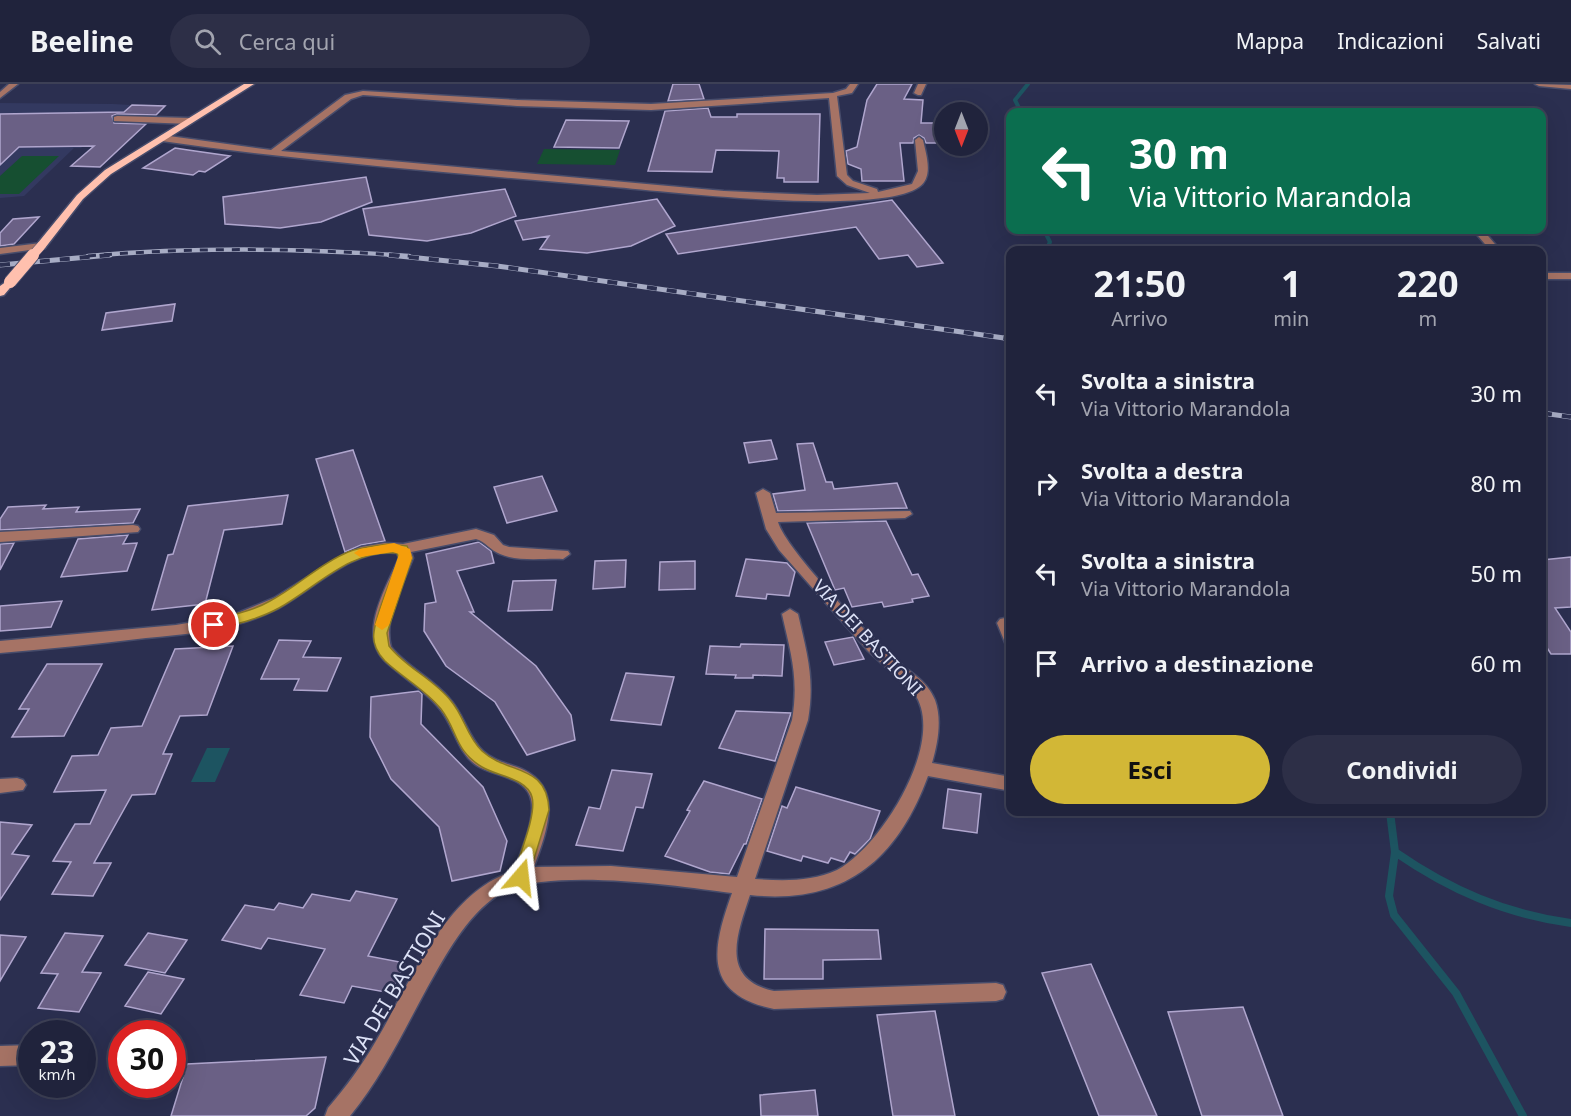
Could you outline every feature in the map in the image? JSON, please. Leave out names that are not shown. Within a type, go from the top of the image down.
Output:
[{"type":"main road","points":[[0,292],[93,184],[120,163],[250,84]]},
{"type":"street","points":[[0,96],[14,84]]},
{"type":"street","points":[[272,153],[345,99],[363,93],[517,103],[651,107],[833,95],[849,92],[854,84]]},
{"type":"street","points":[[918,93],[922,84]]},
{"type":"street","points":[[1539,84],[1571,87]]},
{"type":"street","points":[[833,95],[842,176],[850,183],[884,194]]},
{"type":"street","points":[[117,119],[190,121]]},
{"type":"street","points":[[162,138],[358,163],[703,191],[814,196],[884,194],[907,189],[920,181],[923,166],[919,140]]},
{"type":"street","points":[[1482,234],[1492,246]]},
{"type":"street","points":[[0,251],[41,246]]},
{"type":"street","points":[[1546,276],[1571,276]]},
{"type":"street","name":"VIA DEI BASTIONI","points":[[336,1116],[361,1086],[424,974],[457,924],[482,896],[501,884],[521,877],[586,873],[743,886],[778,888],[808,886],[833,880],[850,872],[870,856],[891,831],[907,804],[923,768],[929,722],[928,706],[923,694],[913,682],[887,662],[784,547],[775,533],[763,494]]},
{"type":"street","points":[[770,518],[905,514]]},
{"type":"street","points":[[0,537],[133,529]]},
{"type":"street","points":[[0,647],[188,629],[228,621],[264,610],[285,599],[329,568],[353,555],[388,548],[403,549],[481,534],[489,538],[498,548],[507,552],[563,554]]},
{"type":"street","points":[[403,549],[405,558],[380,633],[382,647],[390,657],[426,684],[445,703],[464,740],[477,756],[491,765],[525,778],[536,787],[541,810],[521,877]]},
{"type":"street","points":[[790,615],[804,675],[802,708],[794,745],[731,922],[726,951],[732,979],[744,992],[754,997],[774,1000],[996,992]]},
{"type":"street","points":[[923,768],[1006,783]]},
{"type":"street","points":[[0,1056],[18,1055]]},
{"type":"shaded area","points":[[0,103],[131,105],[81,148],[74,148],[24,196],[0,198]]},
{"type":"shaded area","points":[[544,149],[620,150],[615,165],[537,164]]},
{"type":"shaded area","points":[[22,156],[59,156],[19,194],[0,194],[0,176]]},
{"type":"shaded area","points":[[207,748],[230,748],[215,782],[191,782]]},
{"type":"building","points":[[673,84],[699,84],[704,99],[668,101]]},
{"type":"building","points":[[877,84],[912,84],[904,99],[923,100],[921,123],[934,123],[934,143],[926,143],[919,135],[914,138],[913,143],[900,143],[904,181],[862,181],[861,169],[848,164],[846,151],[857,147],[867,100]]},
{"type":"building","points":[[132,105],[165,106],[156,115],[117,114],[112,116],[114,123],[146,124],[100,167],[71,166],[94,146],[19,147],[0,165],[0,114],[124,112]]},
{"type":"building","points":[[708,108],[711,117],[737,117],[737,114],[820,114],[818,182],[784,182],[784,178],[777,178],[779,151],[716,150],[712,172],[648,171],[665,111]]},
{"type":"building","points":[[566,120],[629,121],[619,148],[554,147]]},
{"type":"building","points":[[175,148],[230,156],[205,172],[199,171],[193,175],[143,168]]},
{"type":"building","points":[[366,177],[372,202],[321,222],[280,228],[225,224],[223,197]]},
{"type":"building","points":[[505,189],[516,216],[471,233],[427,241],[369,235],[363,209]]},
{"type":"building","points":[[657,199],[675,226],[631,246],[587,253],[540,249],[549,236],[523,240],[515,221]]},
{"type":"building","points":[[892,200],[943,263],[917,267],[908,255],[879,259],[856,227],[678,254],[666,234]]},
{"type":"building","points":[[39,217],[14,244],[0,246],[0,233],[13,219]]},
{"type":"building","points":[[175,304],[172,321],[102,330],[106,313]]},
{"type":"building","points":[[771,440],[777,459],[749,463],[744,443]]},
{"type":"building","points":[[813,443],[826,482],[832,482],[834,489],[897,483],[907,508],[778,511],[773,494],[805,490],[797,444]]},
{"type":"building","points":[[353,450],[385,541],[361,545],[345,552],[316,459]]},
{"type":"building","points":[[542,476],[557,511],[507,523],[494,487]]},
{"type":"building","points":[[288,495],[282,524],[224,530],[205,604],[152,610],[168,555],[173,554],[188,506]]},
{"type":"building","points":[[46,505],[43,509],[79,507],[76,512],[140,509],[133,523],[0,530],[0,519],[8,507]]},
{"type":"building","points":[[886,521],[912,575],[918,574],[929,596],[912,599],[913,602],[884,607],[882,602],[852,607],[844,588],[835,590],[807,523]]},
{"type":"building","points":[[128,535],[123,544],[137,543],[127,571],[61,577],[78,539]]},
{"type":"building","points":[[479,542],[491,551],[494,563],[457,571],[474,612],[470,612],[536,666],[571,715],[575,740],[527,755],[495,702],[446,666],[424,631],[425,604],[436,602],[426,554]]},
{"type":"building","points":[[14,543],[0,570],[0,544]]},
{"type":"building","points":[[1571,557],[1571,607],[1555,608],[1571,632],[1571,654],[1551,654],[1546,646],[1546,560]]},
{"type":"building","points":[[746,559],[787,563],[795,572],[789,596],[767,594],[766,599],[736,596]]},
{"type":"building","points":[[626,560],[625,587],[593,589],[595,561]]},
{"type":"building","points":[[695,561],[695,589],[659,590],[660,562]]},
{"type":"building","points":[[556,580],[552,610],[508,611],[513,581]]},
{"type":"building","points":[[62,601],[51,627],[0,631],[0,606]]},
{"type":"building","points":[[853,637],[864,659],[834,665],[825,642]]},
{"type":"building","points":[[279,640],[311,641],[303,657],[341,658],[327,691],[294,690],[299,679],[261,679]]},
{"type":"building","points":[[741,644],[784,645],[782,676],[753,675],[753,678],[735,678],[736,675],[706,674],[710,646],[740,647]]},
{"type":"building","points":[[233,646],[207,715],[180,716],[163,754],[172,754],[155,794],[132,795],[94,863],[111,863],[93,896],[52,894],[71,862],[53,861],[75,824],[90,824],[106,790],[54,792],[72,756],[98,755],[111,728],[142,726],[175,649]]},
{"type":"building","points":[[47,664],[102,664],[64,736],[12,737],[29,709],[19,709]]},
{"type":"building","points":[[626,673],[674,677],[661,725],[611,720]]},
{"type":"building","points":[[419,691],[422,694],[421,724],[483,787],[507,841],[500,871],[452,881],[439,827],[391,779],[370,737],[371,697]]},
{"type":"building","points":[[736,711],[791,713],[775,761],[719,748]]},
{"type":"building","points":[[612,770],[652,774],[643,808],[636,807],[623,851],[576,845],[589,807],[600,809]]},
{"type":"building","points":[[704,781],[762,799],[746,844],[729,874],[710,872],[665,856]]},
{"type":"building","points":[[796,787],[880,811],[870,839],[855,854],[850,852],[844,862],[831,858],[828,863],[803,856],[801,861],[767,851],[782,806],[787,808]]},
{"type":"building","points":[[948,789],[981,794],[977,833],[943,828]]},
{"type":"building","points":[[0,822],[32,825],[12,854],[29,856],[0,900]]},
{"type":"building","points":[[356,891],[397,899],[368,956],[405,963],[391,993],[352,986],[344,1003],[300,995],[325,949],[268,938],[261,949],[222,940],[245,905],[274,910],[279,903],[303,908],[312,894],[350,901]]},
{"type":"building","points":[[765,929],[878,930],[881,959],[823,960],[823,979],[764,979]]},
{"type":"building","points":[[65,933],[103,936],[82,972],[101,973],[79,1012],[38,1008],[58,974],[41,973]]},
{"type":"building","points":[[148,933],[187,940],[165,973],[125,965]]},
{"type":"building","points":[[0,935],[26,937],[0,981]]},
{"type":"building","points":[[1091,964],[1157,1116],[1099,1116],[1042,973]]},
{"type":"building","points":[[148,972],[184,979],[161,1014],[125,1006]]},
{"type":"building","points":[[1243,1007],[1283,1116],[1202,1116],[1168,1012]]},
{"type":"building","points":[[935,1011],[955,1116],[893,1116],[877,1015]]},
{"type":"building","points":[[326,1057],[315,1108],[306,1116],[171,1116],[177,1098],[186,1098],[187,1064]]},
{"type":"building","points":[[815,1090],[818,1116],[761,1116],[760,1095]]},
{"type":"waterway","points":[[1019,108],[1015,100],[1028,84]]},
{"type":"waterway","points":[[1046,234],[1050,242],[1048,246]]},
{"type":"waterway","points":[[1390,816],[1395,852]]},
{"type":"waterway","points":[[1395,852],[1457,889],[1501,907],[1571,923]]},
{"type":"waterway","points":[[1395,852],[1389,896],[1394,915],[1456,993],[1523,1116]]},
{"type":"railway","points":[[88,256],[168,251],[249,250],[329,251],[409,256]]},
{"type":"railway","points":[[0,265],[110,255]]},
{"type":"railway","points":[[389,255],[497,266],[1006,338]]},
{"type":"railway","points":[[1546,414],[1571,417]]},
{"type":"slow traffic","points":[[360,553],[394,547],[403,549],[406,555],[382,625]]},
{"type":"route","points":[[214,625],[248,616],[273,606],[329,568],[353,555],[394,547],[403,549],[406,555],[380,633],[382,647],[390,657],[426,684],[445,703],[457,722],[467,746],[477,756],[491,765],[525,778],[536,787],[542,804],[541,810],[521,877]]}]
